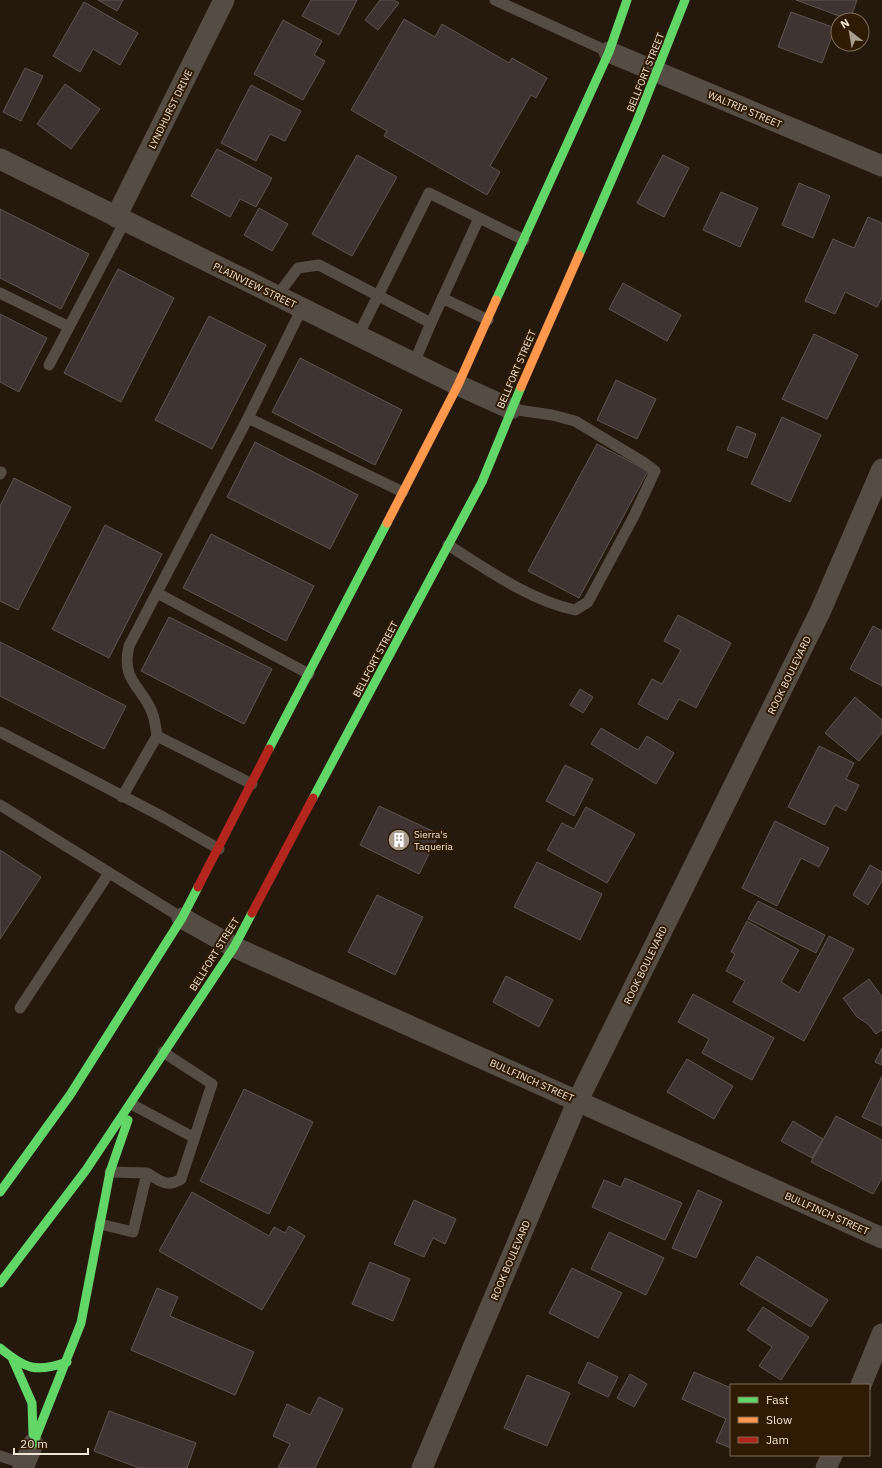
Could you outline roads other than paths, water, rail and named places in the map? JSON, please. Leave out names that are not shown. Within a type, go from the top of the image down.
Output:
[{"type":"main road","points":[[0,1192],[70,1095],[182,918],[458,385],[609,52],[627,0]]},
{"type":"main road","name":"BELLFORT STREET","points":[[0,1283],[86,1170],[136,1092],[234,947],[482,482],[511,408],[658,73],[685,0]]},
{"type":"main road","points":[[33,1444],[68,1362],[81,1323],[110,1172],[136,1092]]},
{"type":"main road","points":[[0,1348],[14,1360],[31,1369],[47,1370],[68,1362]]},
{"type":"main road","points":[[14,1360],[32,1403],[33,1444]]},
{"type":"street","name":"LYNDHURST DRIVE","points":[[121,219],[224,0]]},
{"type":"street","name":"WALTRIP STREET","points":[[609,52],[882,166]]},
{"type":"street","name":"PLAINVIEW STREET","points":[[0,159],[458,385],[511,408]]},
{"type":"street","name":"ROOK BOULEVARD","points":[[422,1468],[578,1100],[820,612],[882,469]]},
{"type":"street","name":"BULLFINCH STREET","points":[[182,918],[234,947],[578,1100],[882,1238]]},
{"type":"street","points":[[861,1384],[882,1334]]},
{"type":"street","points":[[24,1466],[33,1444]]},
{"type":"street","points":[[826,1468],[832,1456]]},
{"type":"lane","points":[[495,0],[609,52]]},
{"type":"lane","points":[[358,336],[429,193],[524,240]]},
{"type":"lane","points":[[414,363],[479,218]]},
{"type":"lane","points":[[50,365],[121,219]]},
{"type":"lane","points":[[277,296],[298,268],[319,265],[431,323]]},
{"type":"lane","points":[[0,293],[69,327]]},
{"type":"lane","points":[[442,298],[488,320]]},
{"type":"lane","points":[[122,797],[157,736],[153,714],[129,674],[126,660],[129,646],[248,418],[302,308]]},
{"type":"lane","points":[[448,545],[504,580],[556,606],[575,610],[588,602],[634,516],[655,471],[643,462],[575,421],[511,408]]},
{"type":"lane","points":[[248,418],[403,492]]},
{"type":"lane","points":[[157,593],[309,674]]},
{"type":"lane","points":[[0,732],[122,797],[163,817],[218,849]]},
{"type":"lane","points":[[157,736],[252,784]]},
{"type":"lane","points":[[0,805],[182,918]]},
{"type":"lane","points":[[20,1008],[109,873]]},
{"type":"lane","points":[[110,1172],[146,1173],[164,1183],[173,1184],[181,1178],[212,1084],[163,1052]]},
{"type":"lane","points":[[133,1105],[194,1136]]},
{"type":"lane","points":[[100,1224],[134,1232],[146,1173]]},
{"type":"lane","points":[[0,1456],[24,1466]]},
{"type":"place","name":"Sierra's Taqueria","points":[[399,840]]}]
